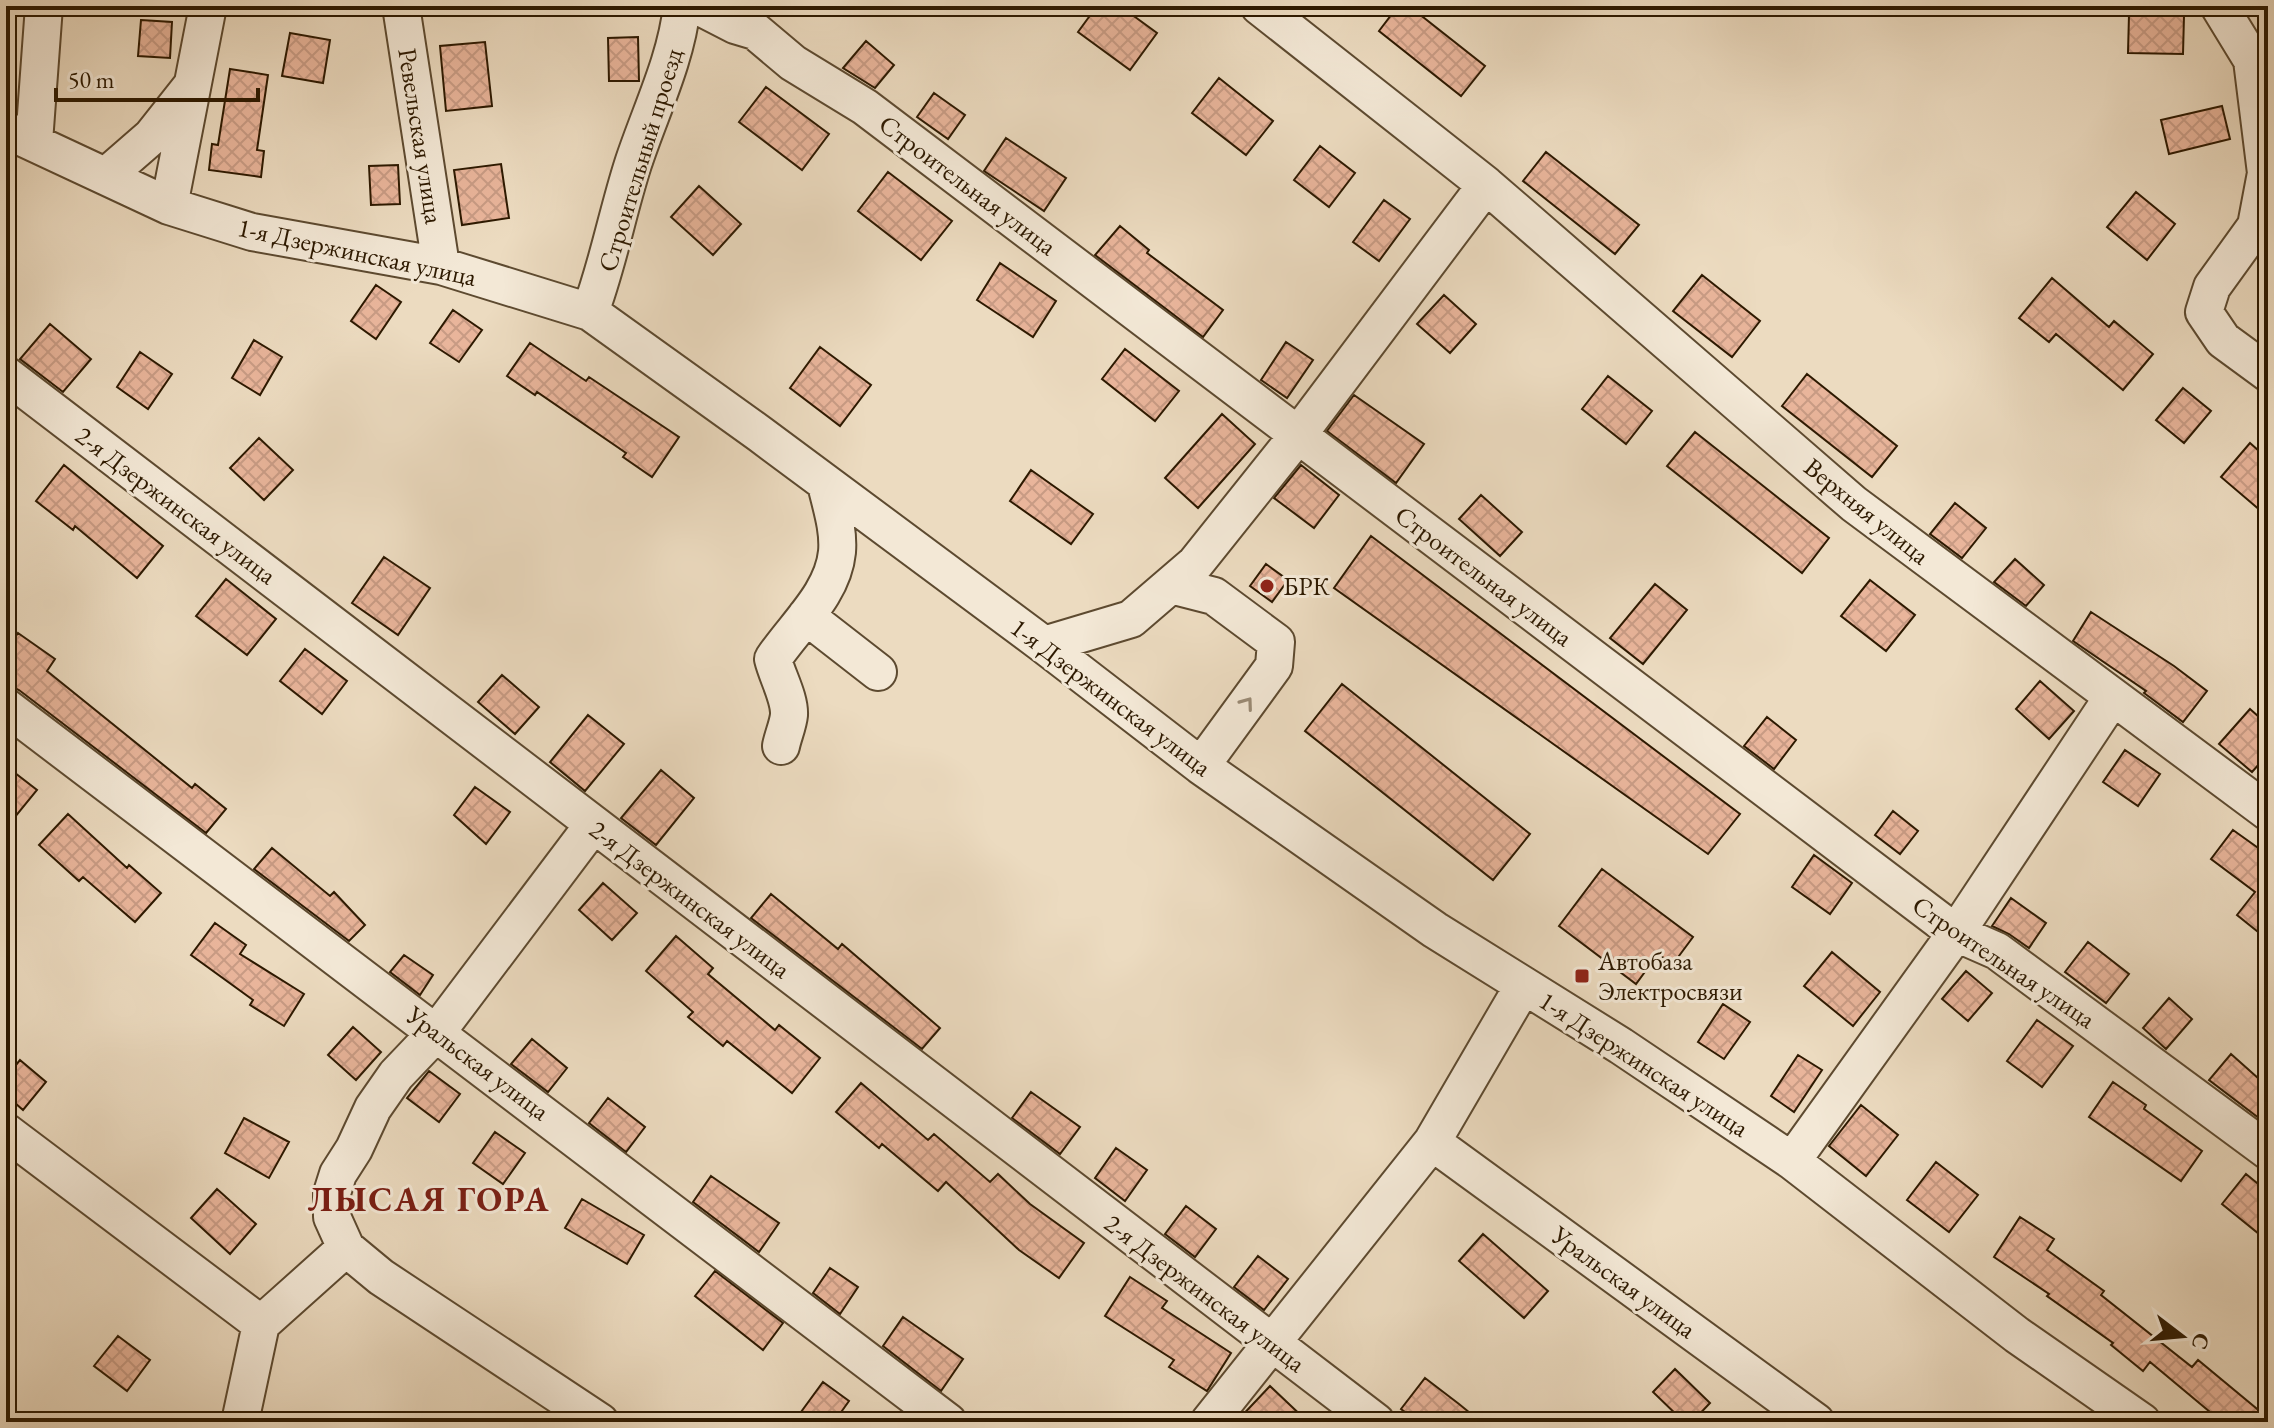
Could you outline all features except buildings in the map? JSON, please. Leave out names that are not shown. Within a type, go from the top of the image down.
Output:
[{"type":"street","points":[[20,136],[44,6]]},
{"type":"street","points":[[169,206],[208,6]]},
{"type":"street","name":"Ревельская улица","points":[[401,6],[441,266]]},
{"type":"street","name":"Строительный проезд","points":[[590,312],[605,272],[622,198],[644,129],[678,40],[682,6]]},
{"type":"street","name":"Строительная улица","points":[[698,6],[735,25],[755,31],[793,63],[865,107],[1956,933],[1997,951],[2268,1151]]},
{"type":"street","name":"Верхняя улица","points":[[1259,6],[1486,185],[1854,504],[2268,812]]},
{"type":"street","points":[[2219,6],[2252,60],[2266,173],[2256,226],[2212,287],[2204,312],[2223,340],[2268,373]]},
{"type":"street","points":[[106,176],[152,136],[193,83]]},
{"type":"street","name":"1-я Дзержинская улица","points":[[20,136],[169,206],[252,232],[441,266],[590,312],[1044,645],[1201,766],[1435,930],[1621,1046],[1792,1161],[2017,1335],[2142,1422]]},
{"type":"street","points":[[1044,645],[1131,619],[1195,564],[1298,435],[1486,185]]},
{"type":"street","name":"2-я Дзержинская улица","points":[[6,375],[1376,1422]]},
{"type":"street","points":[[781,746],[789,715],[787,698],[773,659],[826,587],[837,554],[836,530],[826,484]]},
{"type":"street","points":[[1171,585],[1214,596],[1276,642],[1274,666],[1201,766]]},
{"type":"street","points":[[806,616],[878,672]]},
{"type":"street","points":[[1792,1161],[1956,933],[2112,698]]},
{"type":"street","name":"Уральская улица","points":[[6,707],[948,1422]]},
{"type":"street","points":[[593,825],[437,1032],[396,1075],[373,1108],[354,1149],[338,1174],[332,1193],[332,1217],[346,1248],[381,1277],[600,1422]]},
{"type":"street","points":[[1209,1422],[1432,1142],[1523,986]]},
{"type":"street","points":[[6,1132],[261,1324]]},
{"type":"street","name":"Уральская улица","points":[[1432,1142],[1816,1422]]},
{"type":"street","points":[[240,1422],[261,1324],[346,1248]]},
{"type":"place","name":"БРК","points":[[1267,586]]},
{"type":"place","name":"Автобаза Электросвязи","points":[[1582,976]]},
{"type":"district","name":"ЛЫСАЯ ГОРА","points":[[429,1199]]}]
